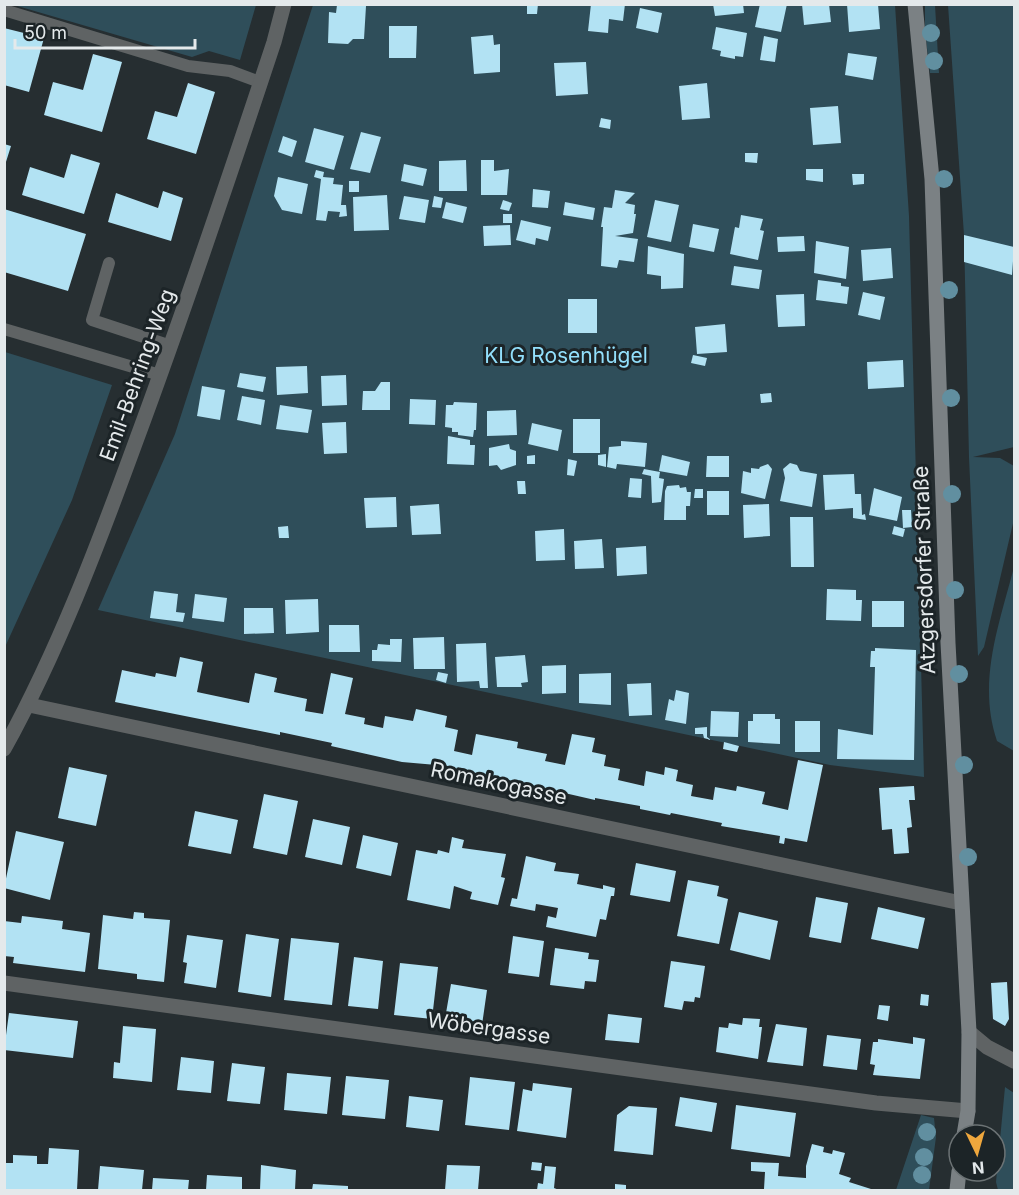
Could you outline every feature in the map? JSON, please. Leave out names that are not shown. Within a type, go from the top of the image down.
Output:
[{"type":"main road","name":"Atzgersdorfer Straße","points":[[915,4],[932,179],[948,643],[969,1032],[966,1123]]},
{"type":"street","name":"Emil-Behring-Weg","points":[[4,749],[29,705],[105,525],[171,346],[261,82],[284,4]]},
{"type":"street","name":"Romakogasse","points":[[29,705],[961,903]]},
{"type":"street","name":"Wöbergasse","points":[[4,983],[876,1103],[968,1111]]},
{"type":"street","points":[[969,1032],[987,1047],[1014,1061]]},
{"type":"lane","points":[[4,10],[188,66],[230,71],[261,82]]},
{"type":"lane","points":[[109,263],[92,320],[171,346]]},
{"type":"lane","points":[[4,328],[160,375]]},
{"type":"green space","points":[[256,4],[240,60],[209,51],[192,57],[14,5]]},
{"type":"green space","name":"KLG Rosenhügel","points":[[313,5],[895,5],[909,216],[924,777],[830,765],[98,610],[175,434]]},
{"type":"green space","points":[[925,5],[935,5],[939,73],[930,73],[925,31]]},
{"type":"green space","points":[[948,5],[1014,5],[1014,447],[973,457],[1000,458],[1014,466],[1014,519],[984,647],[978,656],[969,457],[964,235]]},
{"type":"green space","points":[[5,352],[112,385],[72,500],[5,647]]},
{"type":"green space","points":[[1014,567],[1014,751],[997,741],[991,719],[989,697],[992,654]]},
{"type":"green space","points":[[1005,1087],[1014,1093],[1014,1190],[998,1190],[996,1183],[1007,1183],[1007,1123],[1002,1123]]},
{"type":"green space","points":[[921,1115],[934,1118],[936,1137],[929,1190],[896,1190]]},
{"type":"building","points":[[527,4],[538,4],[537,14],[527,14]]},
{"type":"building","points":[[591,4],[625,4],[623,21],[609,19],[608,33],[588,31]]},
{"type":"building","points":[[713,4],[743,4],[744,13],[715,16]]},
{"type":"building","points":[[760,4],[787,4],[781,32],[755,27]]},
{"type":"building","points":[[802,4],[829,4],[831,22],[804,25]]},
{"type":"building","points":[[847,4],[878,4],[880,29],[849,32]]},
{"type":"building","points":[[337,5],[366,6],[364,39],[353,39],[348,44],[328,43],[329,12],[336,13]]},
{"type":"building","points":[[640,8],[662,13],[658,33],[636,28]]},
{"type":"building","points":[[389,26],[417,26],[416,58],[389,58]]},
{"type":"building","points":[[716,27],[747,33],[743,57],[735,56],[735,59],[720,56],[721,51],[712,49]]},
{"type":"building","points":[[4,28],[44,38],[29,92],[4,85]]},
{"type":"building","points":[[493,35],[494,45],[500,44],[500,72],[474,74],[471,37]]},
{"type":"building","points":[[764,36],[778,39],[775,62],[760,60]]},
{"type":"building","points":[[848,53],[877,57],[873,80],[845,75]]},
{"type":"building","points":[[93,54],[122,62],[102,132],[44,115],[53,82],[83,90]]},
{"type":"building","points":[[586,62],[588,94],[556,96],[554,63]]},
{"type":"building","points":[[188,83],[215,92],[196,154],[147,139],[155,111],[177,117]]},
{"type":"building","points":[[707,83],[710,118],[682,120],[679,86]]},
{"type":"building","points":[[838,106],[841,143],[813,145],[810,108]]},
{"type":"building","points":[[601,118],[611,120],[610,129],[599,127]]},
{"type":"building","points":[[314,128],[344,136],[334,170],[305,162]]},
{"type":"building","points":[[361,132],[381,137],[370,173],[350,169]]},
{"type":"building","points":[[283,136],[297,141],[292,157],[278,152]]},
{"type":"building","points":[[4,144],[11,146],[5,165],[4,165]]},
{"type":"building","points":[[745,153],[758,153],[757,163],[745,162]]},
{"type":"building","points":[[71,154],[100,163],[84,214],[22,195],[30,167],[64,178]]},
{"type":"building","points":[[466,160],[467,191],[439,191],[439,161]]},
{"type":"building","points":[[481,160],[494,160],[494,171],[509,169],[507,195],[481,195]]},
{"type":"building","points":[[404,164],[427,169],[423,186],[401,181]]},
{"type":"building","points":[[806,169],[823,169],[823,182],[806,180]]},
{"type":"building","points":[[316,170],[324,172],[323,177],[334,178],[333,184],[343,185],[341,205],[346,205],[347,216],[339,217],[340,212],[328,211],[326,221],[316,220],[321,179],[314,177]]},
{"type":"building","points":[[852,174],[864,174],[864,184],[853,185]]},
{"type":"building","points":[[278,177],[308,184],[302,214],[282,210],[274,196]]},
{"type":"building","points":[[349,181],[359,181],[359,192],[349,192]]},
{"type":"building","points":[[533,189],[550,191],[548,208],[532,207]]},
{"type":"building","points":[[615,190],[635,193],[625,203],[635,205],[634,214],[636,214],[633,233],[615,236],[638,239],[634,262],[619,260],[617,268],[601,266],[603,227],[601,227],[604,207],[612,208]]},
{"type":"building","points":[[163,191],[183,198],[171,241],[108,222],[116,193],[158,208]]},
{"type":"building","points":[[387,195],[389,230],[354,231],[353,197]]},
{"type":"building","points":[[404,196],[429,200],[425,223],[399,219]]},
{"type":"building","points":[[434,196],[443,198],[441,208],[432,207]]},
{"type":"building","points":[[503,200],[512,203],[509,211],[500,209]]},
{"type":"building","points":[[655,200],[679,205],[671,242],[647,237]]},
{"type":"building","points":[[446,202],[467,207],[463,223],[442,218]]},
{"type":"building","points":[[565,202],[595,208],[593,220],[563,215]]},
{"type":"building","points":[[4,209],[86,234],[68,291],[4,272]]},
{"type":"building","points":[[503,214],[512,214],[512,223],[503,223]]},
{"type":"building","points":[[741,215],[763,219],[760,230],[764,231],[758,260],[730,254],[735,227],[739,228]]},
{"type":"building","points":[[521,220],[551,227],[548,241],[536,238],[535,245],[516,240]]},
{"type":"building","points":[[693,224],[719,229],[714,252],[689,247]]},
{"type":"building","points":[[510,225],[511,245],[484,246],[483,226]]},
{"type":"building","points":[[964,235],[1014,247],[1012,275],[964,262]]},
{"type":"building","points":[[804,236],[805,251],[778,252],[777,237]]},
{"type":"building","points":[[816,241],[849,247],[846,279],[814,273]]},
{"type":"building","points":[[648,246],[684,254],[683,288],[661,289],[661,276],[647,274]]},
{"type":"building","points":[[891,248],[893,278],[863,281],[861,250]]},
{"type":"building","points":[[734,266],[762,270],[759,289],[731,285]]},
{"type":"building","points":[[818,280],[841,283],[841,286],[849,287],[847,304],[816,300]]},
{"type":"building","points":[[863,292],[885,297],[880,320],[858,315]]},
{"type":"building","points":[[804,294],[805,326],[778,327],[776,295]]},
{"type":"building","points":[[568,299],[597,299],[597,333],[568,333]]},
{"type":"building","points":[[725,324],[727,352],[697,354],[695,327]]},
{"type":"building","points":[[693,355],[707,358],[705,366],[691,363]]},
{"type":"building","points":[[903,360],[904,387],[868,389],[867,362]]},
{"type":"building","points":[[307,366],[308,393],[277,395],[276,367]]},
{"type":"building","points":[[240,373],[266,377],[263,392],[237,387]]},
{"type":"building","points":[[346,375],[347,405],[322,406],[321,376]]},
{"type":"building","points":[[381,382],[390,382],[390,410],[362,410],[363,391],[375,391]]},
{"type":"building","points":[[202,386],[225,390],[220,420],[197,416]]},
{"type":"building","points":[[771,393],[772,402],[761,403],[760,394]]},
{"type":"building","points":[[242,396],[265,400],[261,425],[237,420]]},
{"type":"building","points":[[410,399],[436,400],[435,425],[409,424]]},
{"type":"building","points":[[454,402],[477,403],[476,430],[474,430],[473,437],[458,435],[458,432],[452,432],[452,428],[445,427],[446,405],[453,405]]},
{"type":"building","points":[[280,405],[312,410],[308,433],[276,429]]},
{"type":"building","points":[[516,410],[517,435],[487,436],[487,411]]},
{"type":"building","points":[[573,419],[600,419],[600,453],[573,453]]},
{"type":"building","points":[[346,422],[347,453],[324,454],[322,423]]},
{"type":"building","points":[[532,423],[562,430],[558,451],[528,444]]},
{"type":"building","points":[[448,436],[470,440],[470,445],[475,445],[474,465],[447,464]]},
{"type":"building","points":[[621,441],[647,443],[645,467],[617,464],[616,469],[607,467],[609,447],[621,446]]},
{"type":"building","points":[[509,444],[510,449],[516,451],[516,465],[501,470],[497,465],[489,466],[489,448]]},
{"type":"building","points":[[606,454],[606,467],[598,465],[598,455]]},
{"type":"building","points":[[535,455],[535,464],[527,464],[527,456]]},
{"type":"building","points":[[662,455],[690,462],[687,476],[659,471]]},
{"type":"building","points":[[707,456],[729,456],[729,477],[706,477]]},
{"type":"building","points":[[568,459],[577,461],[574,476],[567,475]]},
{"type":"building","points":[[790,463],[797,465],[800,471],[817,474],[812,507],[780,501],[785,478],[783,469]]},
{"type":"building","points":[[768,464],[772,469],[765,499],[741,493],[743,471],[751,473],[751,468],[759,469]]},
{"type":"building","points":[[644,469],[660,472],[659,478],[664,479],[661,502],[652,503],[651,476],[642,474]]},
{"type":"building","points":[[854,474],[855,494],[861,494],[862,515],[865,514],[866,520],[853,518],[853,508],[825,510],[823,475]]},
{"type":"building","points":[[630,478],[642,479],[641,498],[628,497]]},
{"type":"building","points":[[517,481],[525,481],[526,494],[518,494]]},
{"type":"building","points":[[679,485],[680,488],[686,487],[687,492],[691,492],[690,506],[686,506],[686,520],[664,520],[667,486]]},
{"type":"building","points":[[874,488],[902,497],[897,521],[869,515]]},
{"type":"building","points":[[695,489],[703,489],[703,498],[694,498]]},
{"type":"building","points":[[707,491],[729,491],[729,515],[707,515]]},
{"type":"building","points":[[396,497],[397,527],[366,528],[364,498]]},
{"type":"building","points":[[439,504],[441,534],[412,535],[410,506]]},
{"type":"building","points":[[769,504],[770,536],[744,538],[743,505]]},
{"type":"building","points":[[902,510],[911,510],[912,527],[903,528]]},
{"type":"building","points":[[790,517],[813,517],[814,567],[791,567]]},
{"type":"building","points":[[288,526],[289,538],[279,538],[278,527]]},
{"type":"building","points":[[894,526],[905,529],[903,537],[892,534]]},
{"type":"building","points":[[564,529],[565,560],[536,561],[535,531]]},
{"type":"building","points":[[602,539],[604,568],[575,569],[574,541]]},
{"type":"building","points":[[646,546],[647,574],[617,576],[616,548]]},
{"type":"building","points":[[827,589],[856,590],[856,600],[862,600],[861,621],[826,620]]},
{"type":"building","points":[[154,591],[178,594],[176,612],[185,613],[183,622],[150,618]]},
{"type":"building","points":[[195,594],[227,598],[224,622],[192,618]]},
{"type":"building","points":[[318,599],[319,632],[286,634],[285,600]]},
{"type":"building","points":[[872,601],[904,601],[904,627],[872,627]]},
{"type":"building","points":[[244,608],[273,608],[274,633],[244,634]]},
{"type":"building","points":[[329,625],[359,625],[360,652],[329,652]]},
{"type":"building","points":[[444,637],[445,669],[414,669],[413,638]]},
{"type":"building","points":[[390,639],[402,639],[401,662],[372,661],[372,650],[377,650],[378,644],[390,645]]},
{"type":"building","points":[[486,643],[488,688],[480,688],[479,681],[457,682],[456,644]]},
{"type":"building","points":[[875,648],[916,650],[914,760],[837,759],[838,729],[873,735],[875,667],[870,667],[871,651],[875,651]]},
{"type":"building","points":[[525,655],[528,682],[521,683],[522,687],[497,687],[495,657]]},
{"type":"building","points":[[180,657],[203,662],[197,692],[249,703],[255,673],[277,678],[274,692],[307,699],[305,711],[323,714],[331,673],[353,678],[345,714],[365,718],[364,724],[383,728],[385,716],[413,721],[416,709],[447,716],[445,727],[458,730],[454,751],[472,755],[476,734],[518,742],[517,748],[547,754],[545,761],[565,765],[572,734],[595,738],[592,752],[606,755],[604,766],[620,769],[618,780],[644,786],[646,771],[664,775],[665,767],[678,770],[676,781],[693,785],[691,796],[713,800],[715,787],[736,791],[737,786],[765,792],[762,804],[788,810],[798,760],[823,765],[807,842],[785,838],[784,844],[779,843],[780,836],[721,826],[722,823],[671,813],[670,815],[640,809],[640,806],[595,798],[595,800],[499,778],[498,780],[482,777],[480,783],[465,780],[466,773],[447,770],[448,766],[402,762],[280,732],[280,735],[115,702],[122,670],[155,677],[156,673],[176,677]]},
{"type":"building","points":[[566,665],[566,693],[542,694],[542,666]]},
{"type":"building","points":[[438,672],[448,674],[446,683],[436,680]]},
{"type":"building","points":[[611,673],[611,705],[579,703],[579,674]]},
{"type":"building","points":[[651,683],[652,715],[629,716],[627,684]]},
{"type":"building","points":[[676,690],[689,693],[686,724],[665,720],[669,699],[674,701]]},
{"type":"building","points":[[711,711],[739,712],[738,737],[710,736]]},
{"type":"building","points":[[753,714],[775,714],[775,719],[780,719],[780,744],[748,742],[748,721],[753,721]]},
{"type":"building","points":[[795,721],[820,721],[820,752],[795,752]]},
{"type":"building","points":[[707,727],[707,737],[711,740],[704,738],[703,734],[695,734],[695,728]]},
{"type":"building","points":[[724,742],[739,746],[737,752],[723,749]]},
{"type":"building","points":[[69,767],[107,775],[96,826],[58,818]]},
{"type":"building","points":[[914,786],[915,800],[909,800],[912,827],[907,828],[909,853],[894,854],[892,829],[882,830],[879,788]]},
{"type":"building","points":[[264,794],[298,801],[287,855],[253,848]]},
{"type":"building","points":[[195,811],[238,820],[231,854],[188,846]]},
{"type":"building","points":[[313,819],[350,827],[342,865],[305,857]]},
{"type":"building","points":[[16,831],[64,842],[50,900],[4,888]]},
{"type":"building","points":[[363,835],[398,843],[391,876],[356,868]]},
{"type":"building","points":[[452,837],[464,840],[462,848],[506,854],[501,877],[505,878],[498,905],[470,899],[472,892],[454,886],[450,909],[407,900],[416,850],[437,854],[438,850],[449,853]]},
{"type":"building","points":[[526,856],[556,863],[554,871],[579,874],[577,884],[603,889],[603,885],[615,888],[606,920],[600,919],[596,937],[546,927],[548,916],[556,918],[558,908],[536,904],[535,911],[510,906],[512,898],[517,899]]},
{"type":"building","points":[[636,863],[676,871],[670,902],[630,895]]},
{"type":"building","points":[[688,880],[719,886],[717,896],[728,899],[719,944],[677,936]]},
{"type":"building","points":[[816,897],[848,903],[841,943],[809,937]]},
{"type":"building","points":[[878,907],[925,918],[918,949],[871,939]]},
{"type":"building","points":[[134,912],[144,913],[144,918],[170,920],[164,982],[137,979],[137,974],[98,969],[103,915],[133,919]]},
{"type":"building","points":[[739,912],[778,921],[770,960],[730,950]]},
{"type":"building","points":[[22,916],[63,921],[62,929],[90,933],[85,972],[13,963],[14,957],[4,956],[4,921],[21,923]]},
{"type":"building","points":[[246,934],[279,939],[271,997],[238,992]]},
{"type":"building","points":[[187,935],[223,940],[216,988],[184,983],[187,963],[183,962]]},
{"type":"building","points":[[513,936],[544,941],[539,977],[508,973]]},
{"type":"building","points":[[291,938],[339,943],[332,1005],[284,1000]]},
{"type":"building","points":[[555,948],[589,953],[588,959],[599,960],[596,982],[585,981],[584,989],[550,985]]},
{"type":"building","points":[[354,957],[383,961],[378,1009],[348,1006]]},
{"type":"building","points":[[671,961],[705,966],[700,998],[695,997],[694,1002],[684,1001],[682,1010],[664,1007]]},
{"type":"building","points":[[400,963],[438,967],[432,1019],[394,1015]]},
{"type":"building","points":[[1007,982],[1009,1019],[1005,1026],[993,1019],[991,983]]},
{"type":"building","points":[[451,984],[487,990],[482,1025],[445,1019]]},
{"type":"building","points":[[921,994],[929,995],[928,1006],[920,1005]]},
{"type":"building","points":[[879,1005],[890,1006],[888,1021],[877,1019]]},
{"type":"building","points":[[9,1013],[78,1021],[73,1058],[4,1050]]},
{"type":"building","points":[[608,1014],[642,1018],[639,1043],[605,1040]]},
{"type":"building","points":[[743,1018],[760,1019],[759,1027],[762,1027],[758,1059],[716,1052],[719,1027],[728,1028],[729,1023],[742,1025]]},
{"type":"building","points":[[776,1024],[807,1028],[803,1066],[767,1062]]},
{"type":"building","points":[[123,1026],[156,1029],[152,1082],[113,1078],[114,1062],[120,1063]]},
{"type":"building","points":[[827,1035],[861,1039],[857,1070],[823,1066]]},
{"type":"building","points":[[913,1037],[925,1039],[920,1079],[873,1075],[875,1065],[870,1064],[873,1042],[878,1042],[878,1039],[913,1044]]},
{"type":"building","points":[[181,1057],[214,1061],[211,1093],[177,1090]]},
{"type":"building","points":[[232,1063],[265,1067],[260,1104],[227,1101]]},
{"type":"building","points":[[287,1073],[331,1077],[327,1114],[284,1110]]},
{"type":"building","points":[[346,1076],[389,1080],[385,1119],[342,1115]]},
{"type":"building","points":[[470,1077],[515,1082],[509,1130],[465,1125]]},
{"type":"building","points":[[533,1083],[572,1088],[566,1138],[517,1131],[523,1089],[532,1091]]},
{"type":"building","points":[[409,1096],[443,1100],[439,1131],[406,1127]]},
{"type":"building","points":[[680,1097],[717,1103],[712,1132],[675,1126]]},
{"type":"building","points":[[736,1105],[796,1113],[790,1157],[731,1149]]},
{"type":"building","points":[[629,1106],[657,1108],[653,1155],[614,1151],[617,1115]]},
{"type":"building","points":[[812,1144],[824,1147],[823,1152],[832,1154],[833,1150],[845,1153],[839,1174],[851,1178],[849,1182],[871,1189],[764,1189],[765,1172],[751,1171],[751,1162],[779,1163],[778,1176],[806,1178],[806,1166]]},
{"type":"building","points":[[49,1148],[79,1150],[77,1190],[4,1190],[4,1163],[13,1163],[13,1155],[37,1156],[37,1164],[48,1164]]},
{"type":"building","points":[[532,1162],[542,1163],[541,1171],[531,1170]]},
{"type":"building","points":[[261,1165],[296,1170],[295,1190],[260,1190]]},
{"type":"building","points":[[447,1165],[480,1166],[478,1190],[445,1190]]},
{"type":"building","points":[[100,1166],[144,1170],[142,1190],[98,1190]]},
{"type":"building","points":[[545,1166],[556,1167],[554,1188],[559,1190],[537,1190],[538,1183],[543,1184]]},
{"type":"building","points":[[207,1175],[242,1177],[242,1190],[206,1190]]},
{"type":"building","points":[[153,1178],[189,1180],[188,1190],[152,1190]]},
{"type":"building","points":[[313,1184],[348,1186],[348,1190],[312,1190]]},
{"type":"building","points":[[615,1184],[626,1185],[626,1190],[615,1190]]}]
